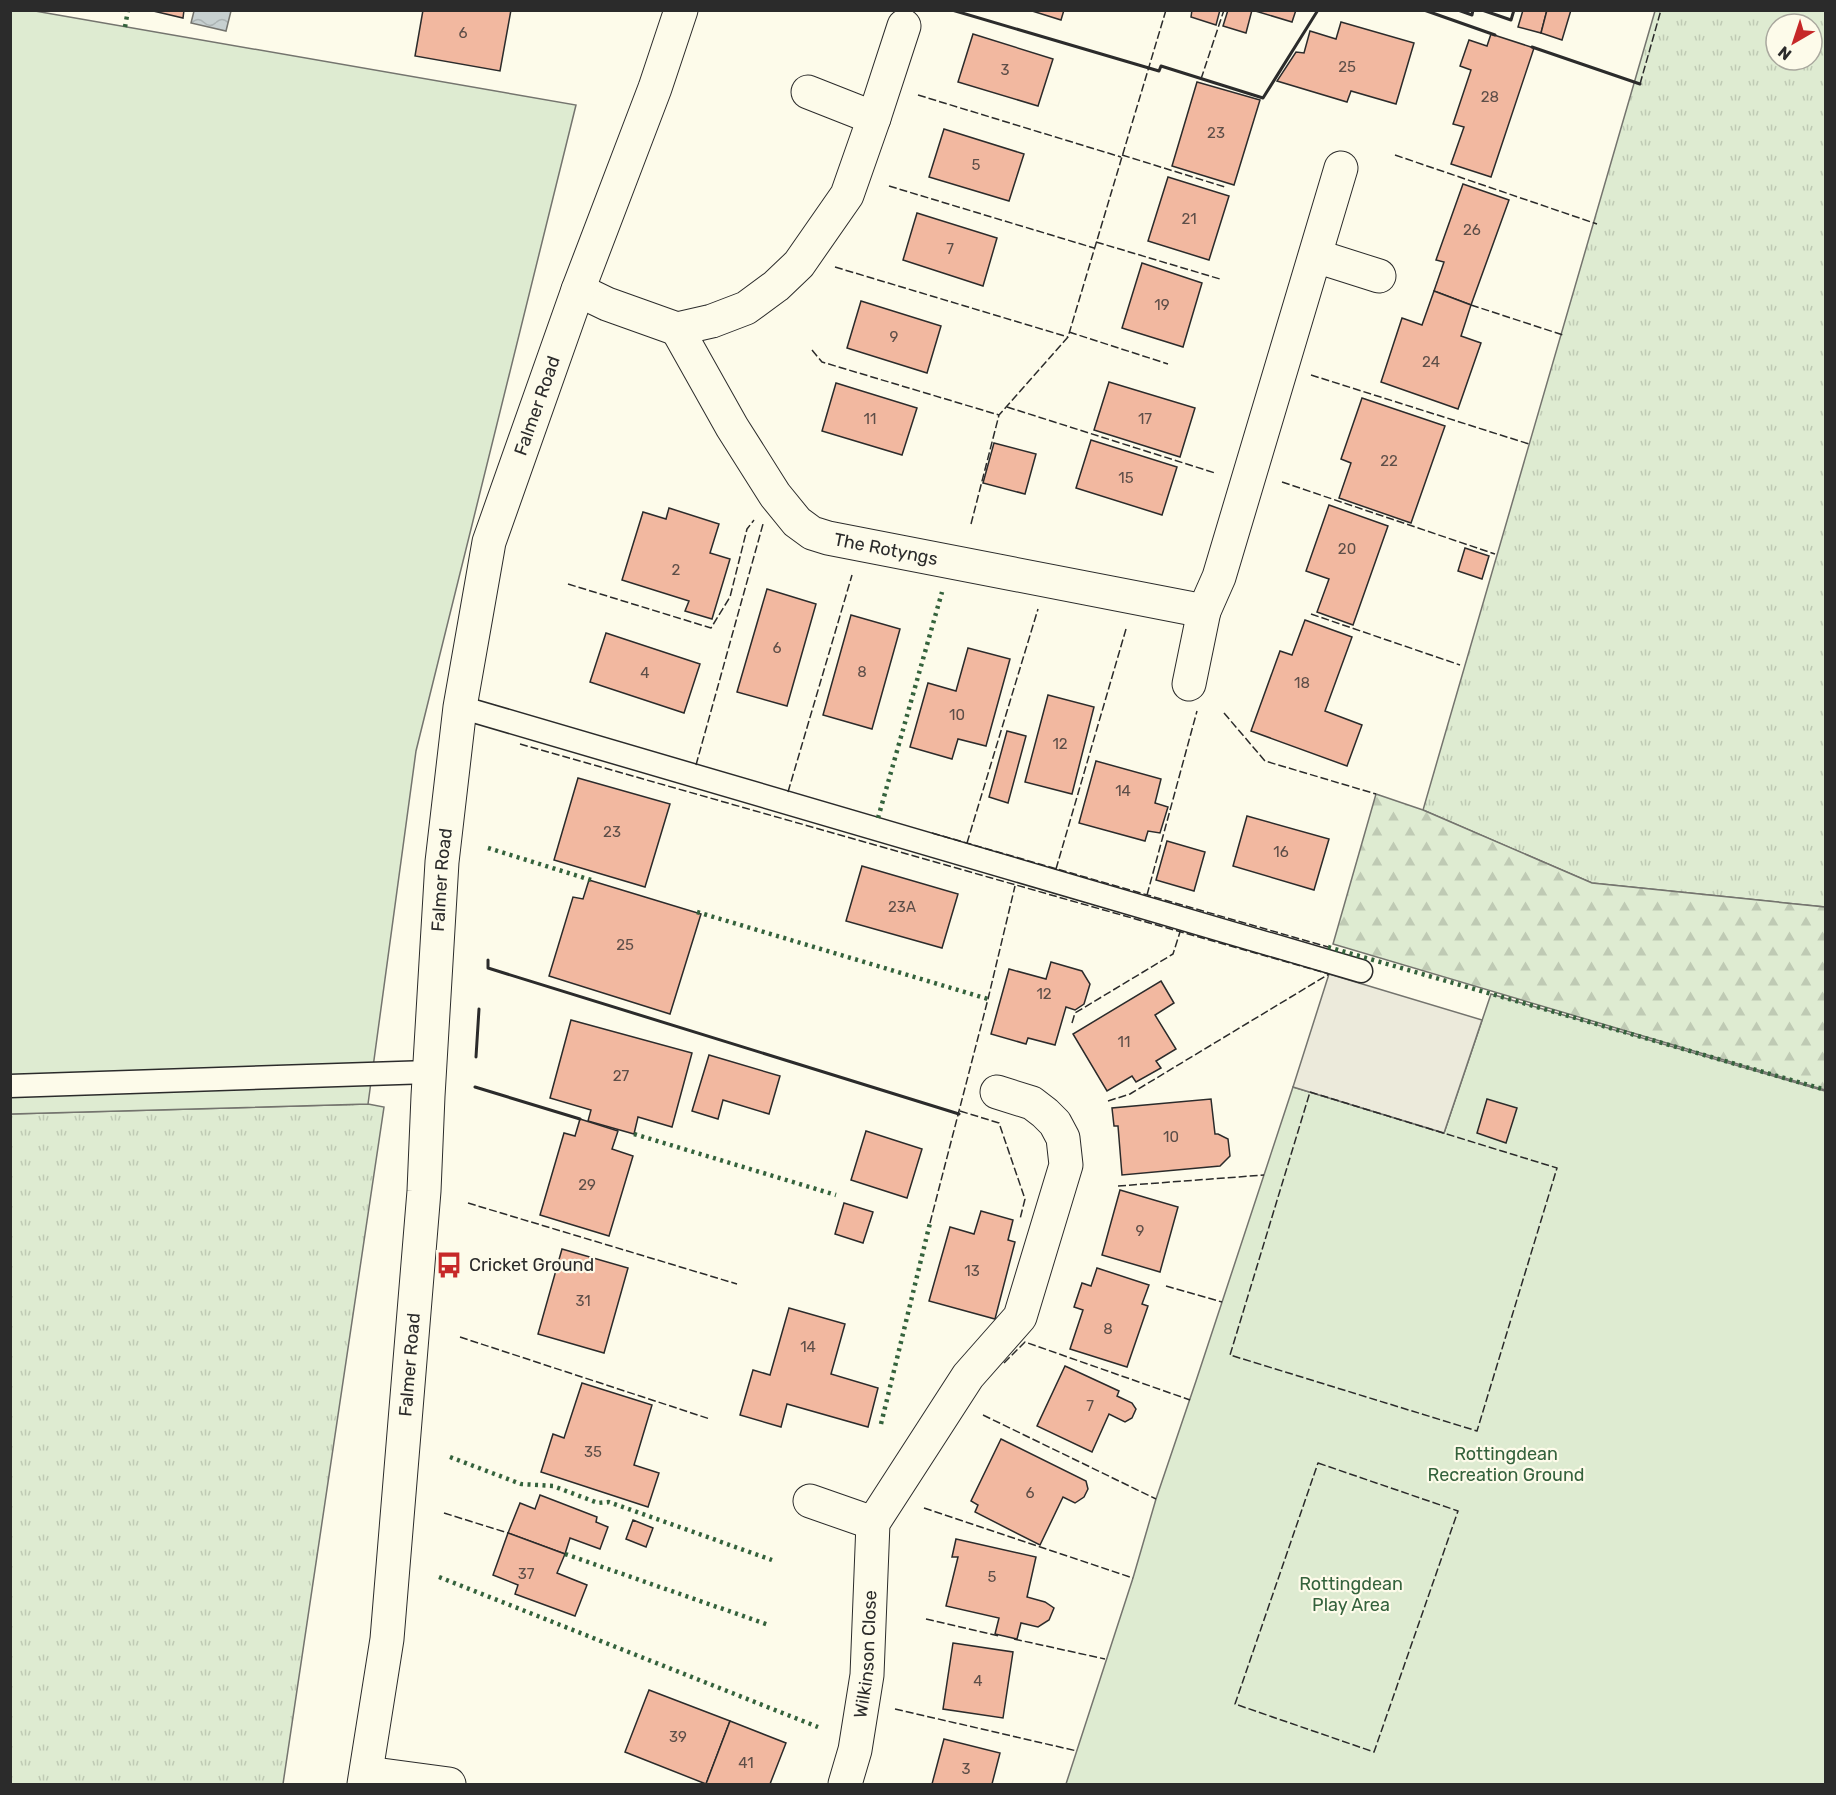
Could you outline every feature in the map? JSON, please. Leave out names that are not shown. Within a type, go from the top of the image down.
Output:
[{"type":"street","name":"Falmer Road","points":[[365,1779],[388,1627],[424,1191],[442,862],[460,707],[489,542],[578,290],[655,88],[681,10]]},
{"type":"street","points":[[578,290],[607,304],[677,329],[712,321],[746,308],[776,286],[799,264],[847,195],[904,26]]},
{"type":"street","points":[[808,92],[874,118]]},
{"type":"street","points":[[1190,684],[1204,611],[1220,577],[1341,168]]},
{"type":"street","points":[[1316,255],[1379,276]]},
{"type":"street","name":"The Rotyngs","points":[[677,329],[732,427],[776,495],[797,522],[812,533],[1204,611]]},
{"type":"street","points":[[810,1501],[873,1523],[968,1376],[1020,1317],[1066,1165],[1063,1138],[1046,1113],[1032,1103],[997,1092]]},
{"type":"street","name":"Wilkinson Close","points":[[845,1785],[855,1750],[867,1675],[873,1523]]},
{"type":"street","points":[[365,1779],[449,1785]]},
{"type":"lane","points":[[460,707],[1361,971]]},
{"type":"lane","points":[[10,1086],[429,1072]]},
{"type":"green space","points":[[10,11],[35,11],[576,105],[416,751],[368,1104],[11,1114]]},
{"type":"green space","points":[[1655,11],[1825,11],[1825,907],[1592,883],[1423,810]]},
{"type":"green space","points":[[1376,794],[1423,810],[1592,883],[1825,907],[1825,1090],[1333,944]]},
{"type":"green space","name":"Rottingdean Recreation Ground","points":[[1491,994],[1825,1091],[1825,1784],[1066,1784],[1133,1578],[1156,1499],[1293,1087],[1444,1133]]},
{"type":"green space","points":[[368,1104],[384,1107],[283,1784],[11,1784],[10,1114]]},
{"type":"shaded area","points":[[1329,974],[1482,1020],[1444,1133],[1293,1087]]},
{"type":"water","points":[[194,11],[231,11],[226,31],[191,23]]},
{"type":"building","points":[[149,10],[184,10],[183,18]]},
{"type":"building","points":[[423,10],[511,10],[500,71],[415,56]]},
{"type":"building","points":[[1029,10],[1064,10],[1061,20]]},
{"type":"building","points":[[1192,10],[1220,10],[1216,25],[1191,17]]},
{"type":"building","points":[[1228,10],[1252,10],[1246,33],[1223,26]]},
{"type":"building","points":[[1252,10],[1296,10],[1292,22]]},
{"type":"building","points":[[1523,10],[1547,10],[1541,33],[1518,27]]},
{"type":"building","points":[[1547,10],[1571,10],[1562,40],[1541,33]]},
{"type":"building","points":[[1341,22],[1414,43],[1396,104],[1351,91],[1347,102],[1277,81],[1296,52],[1304,53],[1310,31],[1336,39]]},
{"type":"building","points":[[973,34],[1053,59],[1038,106],[958,82]]},
{"type":"building","points":[[1491,34],[1534,48],[1491,177],[1451,164],[1464,127],[1453,124],[1471,70],[1460,66],[1469,40],[1487,46]]},
{"type":"building","points":[[1197,82],[1260,100],[1234,185],[1172,166]]},
{"type":"building","points":[[944,129],[1024,154],[1009,201],[929,177]]},
{"type":"building","points":[[1168,177],[1229,196],[1209,260],[1148,241]]},
{"type":"building","points":[[1463,184],[1509,200],[1471,305],[1434,291],[1444,262],[1436,260]]},
{"type":"building","points":[[917,213],[997,238],[983,286],[903,260]]},
{"type":"building","points":[[1142,263],[1202,283],[1183,347],[1122,328]]},
{"type":"building","points":[[1434,291],[1471,305],[1461,336],[1481,343],[1458,409],[1381,382],[1402,318],[1422,325]]},
{"type":"building","points":[[861,301],[941,326],[927,373],[847,348]]},
{"type":"building","points":[[1109,382],[1195,408],[1180,457],[1094,430]]},
{"type":"building","points":[[836,383],[917,408],[902,455],[822,431]]},
{"type":"building","points":[[1362,398],[1445,426],[1411,523],[1339,498],[1351,463],[1341,459]]},
{"type":"building","points":[[1091,440],[1177,467],[1162,515],[1076,488]]},
{"type":"building","points":[[994,443],[1036,454],[1025,494],[983,483]]},
{"type":"building","points":[[1329,505],[1388,526],[1353,625],[1317,612],[1329,579],[1306,571]]},
{"type":"building","points":[[669,508],[719,524],[710,553],[730,559],[712,619],[685,611],[689,601],[622,580],[643,512],[666,519]]},
{"type":"building","points":[[1465,548],[1489,556],[1482,579],[1458,571]]},
{"type":"building","points":[[767,589],[816,604],[787,706],[737,692]]},
{"type":"building","points":[[851,615],[900,629],[872,729],[823,715]]},
{"type":"building","points":[[1305,620],[1352,637],[1325,711],[1362,725],[1347,766],[1251,731],[1280,651],[1292,655]]},
{"type":"building","points":[[606,633],[700,664],[684,713],[590,682]]},
{"type":"building","points":[[968,648],[1010,659],[986,746],[958,739],[952,759],[910,747],[928,683],[956,691]]},
{"type":"building","points":[[1048,695],[1094,707],[1072,794],[1025,782]]},
{"type":"building","points":[[1007,731],[1026,736],[1008,803],[989,797]]},
{"type":"building","points":[[1096,761],[1161,779],[1155,803],[1168,807],[1160,833],[1148,831],[1145,841],[1079,823]]},
{"type":"building","points":[[578,778],[670,804],[645,887],[554,860]]},
{"type":"building","points":[[1247,816],[1329,839],[1314,890],[1233,866]]},
{"type":"building","points":[[1167,841],[1205,852],[1194,891],[1156,880]]},
{"type":"building","points":[[862,866],[958,894],[942,948],[846,921]]},
{"type":"building","points":[[589,880],[701,914],[670,1014],[549,976],[573,897],[583,899]]},
{"type":"building","points":[[1051,962],[1082,971],[1090,984],[1084,1004],[1075,1010],[1066,1007],[1055,1045],[1028,1038],[1026,1044],[991,1034],[1009,969],[1046,979]]},
{"type":"building","points":[[1161,981],[1174,1003],[1155,1015],[1176,1049],[1156,1061],[1161,1068],[1136,1082],[1132,1076],[1107,1091],[1073,1034]]},
{"type":"building","points":[[571,1020],[692,1053],[672,1127],[638,1117],[634,1134],[588,1121],[591,1110],[550,1098]]},
{"type":"building","points":[[709,1055],[780,1076],[769,1114],[723,1100],[718,1119],[692,1111]]},
{"type":"building","points":[[1211,1099],[1215,1134],[1228,1139],[1230,1156],[1220,1166],[1122,1175],[1118,1126],[1114,1126],[1112,1108]]},
{"type":"building","points":[[1487,1099],[1517,1108],[1506,1143],[1477,1133]]},
{"type":"building","points":[[580,1119],[618,1131],[612,1149],[633,1156],[609,1236],[540,1215],[564,1133],[575,1136]]},
{"type":"building","points":[[866,1131],[922,1149],[907,1198],[851,1180]]},
{"type":"building","points":[[1120,1190],[1178,1207],[1160,1272],[1102,1255]]},
{"type":"building","points":[[844,1203],[873,1212],[863,1243],[835,1234]]},
{"type":"building","points":[[981,1211],[1013,1220],[1008,1240],[1015,1242],[995,1319],[929,1301],[950,1227],[974,1234]]},
{"type":"building","points":[[562,1249],[628,1268],[604,1353],[538,1334]]},
{"type":"building","points":[[1097,1268],[1149,1285],[1142,1304],[1148,1306],[1127,1367],[1070,1349],[1083,1310],[1074,1307],[1082,1283],[1091,1286]]},
{"type":"building","points":[[789,1308],[845,1324],[831,1374],[878,1388],[868,1427],[787,1404],[781,1427],[740,1415],[753,1370],[770,1375]]},
{"type":"building","points":[[1065,1366],[1119,1391],[1117,1396],[1132,1403],[1136,1409],[1132,1418],[1125,1422],[1109,1414],[1092,1452],[1037,1426]]},
{"type":"building","points":[[582,1383],[652,1405],[634,1465],[659,1473],[648,1507],[541,1472],[553,1434],[564,1438]]},
{"type":"building","points":[[1001,1439],[1086,1481],[1088,1489],[1084,1497],[1075,1503],[1063,1497],[1040,1545],[975,1512],[978,1505],[971,1501]]},
{"type":"building","points":[[540,1495],[597,1517],[596,1522],[608,1527],[600,1549],[570,1538],[565,1554],[508,1533],[520,1503],[535,1509]]},
{"type":"building","points":[[633,1520],[653,1528],[646,1547],[626,1539]]},
{"type":"building","points":[[508,1533],[565,1554],[557,1573],[587,1585],[575,1616],[515,1594],[518,1585],[493,1575]]},
{"type":"building","points":[[956,1539],[1036,1557],[1027,1597],[1045,1602],[1054,1608],[1049,1620],[1038,1627],[1021,1623],[1017,1639],[995,1634],[999,1618],[946,1606],[958,1557],[952,1557]]},
{"type":"building","points":[[953,1643],[1013,1652],[1003,1718],[943,1709]]},
{"type":"building","points":[[649,1690],[730,1721],[706,1784],[625,1752]]},
{"type":"building","points":[[730,1721],[786,1743],[770,1784],[706,1784]]},
{"type":"building","points":[[944,1739],[1000,1753],[992,1784],[932,1784]]},
{"type":"hedge","points":[[125,27],[128,10]]},
{"type":"hedge","points":[[878,818],[942,592]]},
{"type":"hedge","points":[[488,848],[591,880]]},
{"type":"hedge","points":[[697,912],[988,999]]},
{"type":"hedge","points":[[1328,947],[1826,1090]]},
{"type":"hedge","points":[[634,1134],[836,1195]]},
{"type":"hedge","points":[[881,1424],[930,1223]]},
{"type":"hedge","points":[[450,1457],[521,1484],[553,1486],[598,1503],[609,1502],[772,1560]]},
{"type":"hedge","points":[[565,1554],[769,1625]]},
{"type":"hedge","points":[[439,1577],[818,1727]]},
{"type":"fence","points":[[971,524],[999,415],[1068,337],[1166,10]]},
{"type":"fence","points":[[1201,79],[1224,10]]},
{"type":"fence","points":[[1640,84],[1661,10]]},
{"type":"fence","points":[[918,95],[1121,157]]},
{"type":"fence","points":[[1122,155],[1225,187]]},
{"type":"fence","points":[[1395,155],[1597,224]]},
{"type":"fence","points":[[889,186],[1094,248]]},
{"type":"fence","points":[[1096,242],[1220,279]]},
{"type":"fence","points":[[835,267],[1068,337]]},
{"type":"fence","points":[[1471,305],[1563,335]]},
{"type":"fence","points":[[1069,332],[1168,364]]},
{"type":"fence","points":[[812,350],[822,362],[999,415]]},
{"type":"fence","points":[[1311,375],[1529,444]]},
{"type":"fence","points":[[1007,407],[1215,473]]},
{"type":"fence","points":[[1282,482],[1495,554]]},
{"type":"fence","points":[[568,584],[711,628],[730,597],[747,529],[754,520]]},
{"type":"fence","points":[[696,765],[763,524]]},
{"type":"fence","points":[[788,792],[852,575]]},
{"type":"fence","points":[[967,843],[1038,609]]},
{"type":"fence","points":[[1311,614],[1460,665]]},
{"type":"fence","points":[[1056,869],[1126,629]]},
{"type":"fence","points":[[1147,895],[1197,711]]},
{"type":"fence","points":[[1224,713],[1265,761],[1376,794]]},
{"type":"fence","points":[[520,744],[1329,974]]},
{"type":"fence","points":[[932,833],[1328,947]]},
{"type":"fence","points":[[930,1223],[1015,886]]},
{"type":"fence","points":[[1072,1023],[1075,1013],[1173,954],[1180,932]]},
{"type":"fence","points":[[1108,1101],[1130,1094],[1329,974]]},
{"type":"fence","points":[[1310,1092],[1557,1168],[1477,1431],[1230,1355],[1310,1092]]},
{"type":"fence","points":[[960,1111],[999,1123],[1025,1199],[1020,1219]]},
{"type":"fence","points":[[1118,1186],[1264,1175]]},
{"type":"fence","points":[[468,1203],[737,1284]]},
{"type":"fence","points":[[1166,1286],[1222,1302]]},
{"type":"fence","points":[[460,1337],[710,1419]]},
{"type":"fence","points":[[1004,1363],[1025,1342],[1190,1400]]},
{"type":"fence","points":[[983,1415],[1156,1499]]},
{"type":"fence","points":[[1318,1463],[1458,1511],[1374,1752],[1235,1704],[1318,1463]]},
{"type":"fence","points":[[924,1508],[1133,1578]]},
{"type":"fence","points":[[444,1513],[508,1533]]},
{"type":"fence","points":[[926,1619],[999,1636]]},
{"type":"fence","points":[[1014,1639],[1105,1659]]},
{"type":"fence","points":[[895,1709],[1077,1751]]},
{"type":"wall","points":[[952,10],[1159,71],[1161,66],[1263,98],[1318,10]]},
{"type":"wall","points":[[1424,10],[1495,35]]},
{"type":"wall","points":[[1458,10],[1472,15],[1473,10]]},
{"type":"wall","points":[[1482,10],[1511,20],[1514,10]]},
{"type":"wall","points":[[1532,47],[1640,84]]},
{"type":"wall","points":[[488,960],[488,968],[959,1114]]},
{"type":"wall","points":[[476,1057],[479,1009]]},
{"type":"wall","points":[[475,1087],[580,1119]]},
{"type":"place","name":"Cricket Ground","points":[[449,1265]]},
{"type":"park label","name":"Rottingdean Play Area","points":[[1351,1594]]}]
